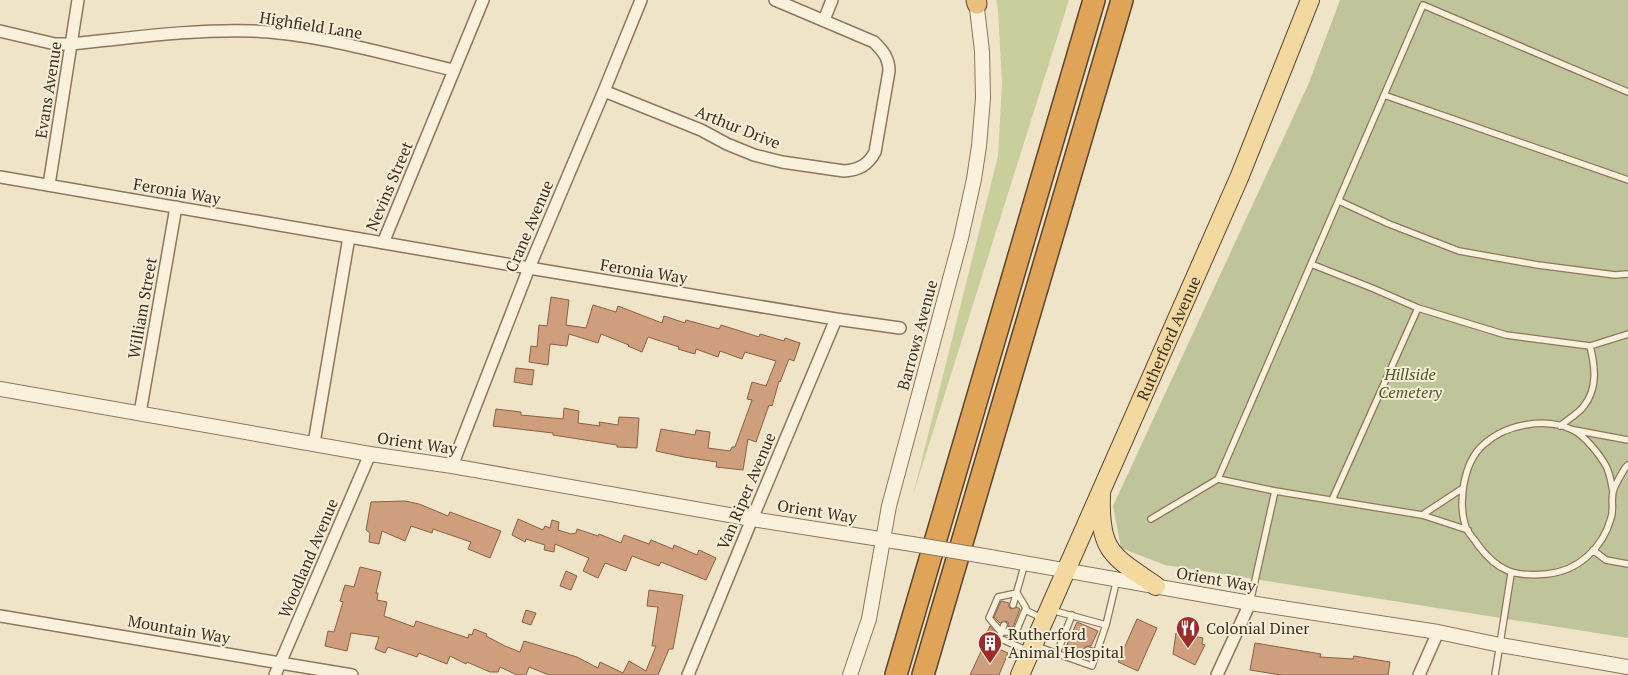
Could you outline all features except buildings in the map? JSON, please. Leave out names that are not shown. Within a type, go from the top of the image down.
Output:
[{"type":"highway","points":[[922,675],[1122,0]]},
{"type":"highway","points":[[896,675],[1091,4]]},
{"type":"main road","name":"Rutherford Avenue","points":[[1020,675],[1239,178],[1310,0]]},
{"type":"main road","points":[[1102,487],[1104,536],[1109,548],[1119,559],[1156,586]]},
{"type":"street","name":"Evans Avenue","points":[[49,185],[78,0]]},
{"type":"street","name":"Nevins Street","points":[[314,443],[349,237],[383,243],[484,0]]},
{"type":"street","name":"Crane Avenue","points":[[452,466],[528,268],[641,0]]},
{"type":"street","name":"Arthur Drive","points":[[604,91],[701,130],[726,144],[754,154],[782,162],[844,171],[863,167],[875,152],[889,67],[887,58],[874,42],[775,0]]},
{"type":"street","points":[[824,20],[832,0]]},
{"type":"street","name":"Barrows Avenue","points":[[850,675],[869,619],[889,506],[961,238],[974,179],[983,98],[982,50],[976,1]]},
{"type":"street","name":"Highfield Lane","points":[[0,31],[55,44],[187,32],[254,32],[318,39],[454,70]]},
{"type":"street","name":"Feronia Way","points":[[0,177],[349,237]]},
{"type":"street","name":"William Street","points":[[140,413],[176,207]]},
{"type":"street","name":"Feronia Way","points":[[383,243],[836,320],[900,328]]},
{"type":"street","name":"Van Riper Avenue","points":[[688,675],[836,320]]},
{"type":"street","name":"Orient Way","points":[[0,389],[752,519],[990,557],[1250,603],[1438,632],[1618,669]]},
{"type":"street","name":"Woodland Avenue","points":[[275,675],[370,454]]},
{"type":"street","points":[[1217,675],[1250,603]]},
{"type":"street","name":"Mountain Way","points":[[0,616],[352,675]]},
{"type":"street","points":[[1419,675],[1438,632]]},
{"type":"lane","points":[[1151,519],[1218,479],[1423,5],[1628,92]]},
{"type":"lane","points":[[1384,95],[1628,180]]},
{"type":"lane","points":[[1339,201],[1459,252],[1567,269],[1615,275],[1628,274]]},
{"type":"lane","points":[[1311,264],[1418,308],[1506,335],[1590,346],[1628,334]]},
{"type":"lane","points":[[1332,500],[1418,308]]},
{"type":"lane","points":[[1560,426],[1584,406],[1594,386],[1595,365],[1590,346]]},
{"type":"lane","points":[[1574,430],[1592,446],[1606,466],[1613,491],[1612,518],[1601,542],[1583,561],[1560,573],[1532,576],[1512,574],[1486,556],[1468,530],[1463,512],[1463,488],[1470,465],[1483,445],[1504,431],[1526,424],[1550,424],[1628,440]]},
{"type":"lane","points":[[1613,491],[1628,465]]},
{"type":"lane","points":[[1218,479],[1275,491],[1422,515],[1468,530]]},
{"type":"lane","points":[[1422,515],[1463,488]]},
{"type":"lane","points":[[1250,603],[1275,491]]},
{"type":"lane","points":[[1593,550],[1606,560],[1628,564]]},
{"type":"lane","points":[[1013,605],[1025,563]]},
{"type":"lane","points":[[1495,675],[1512,574]]},
{"type":"lane","points":[[1004,625],[999,638],[1092,666],[1097,653],[1099,636],[1106,625],[1118,579]]},
{"type":"lane","points":[[1017,594],[1026,608],[1016,632],[1001,632],[989,618],[998,597],[1017,594]]},
{"type":"lane","points":[[1025,610],[1047,614],[1072,615],[1106,625]]},
{"type":"lane","points":[[1057,654],[1070,627],[1072,615]]},
{"type":"lane","points":[[1088,650],[1097,653]]},
{"type":"green space","points":[[996,0],[1069,0],[913,495],[998,156],[1002,82]]},
{"type":"green space","name":"Hillside Cemetery","points":[[1340,0],[1628,0],[1628,638],[1165,565],[1121,548],[1113,506],[1308,85]]},
{"type":"place","name":"Colonial Diner","points":[[1188,649]]},
{"type":"place","name":"Rutherford Animal Hospital","points":[[990,664]]}]
